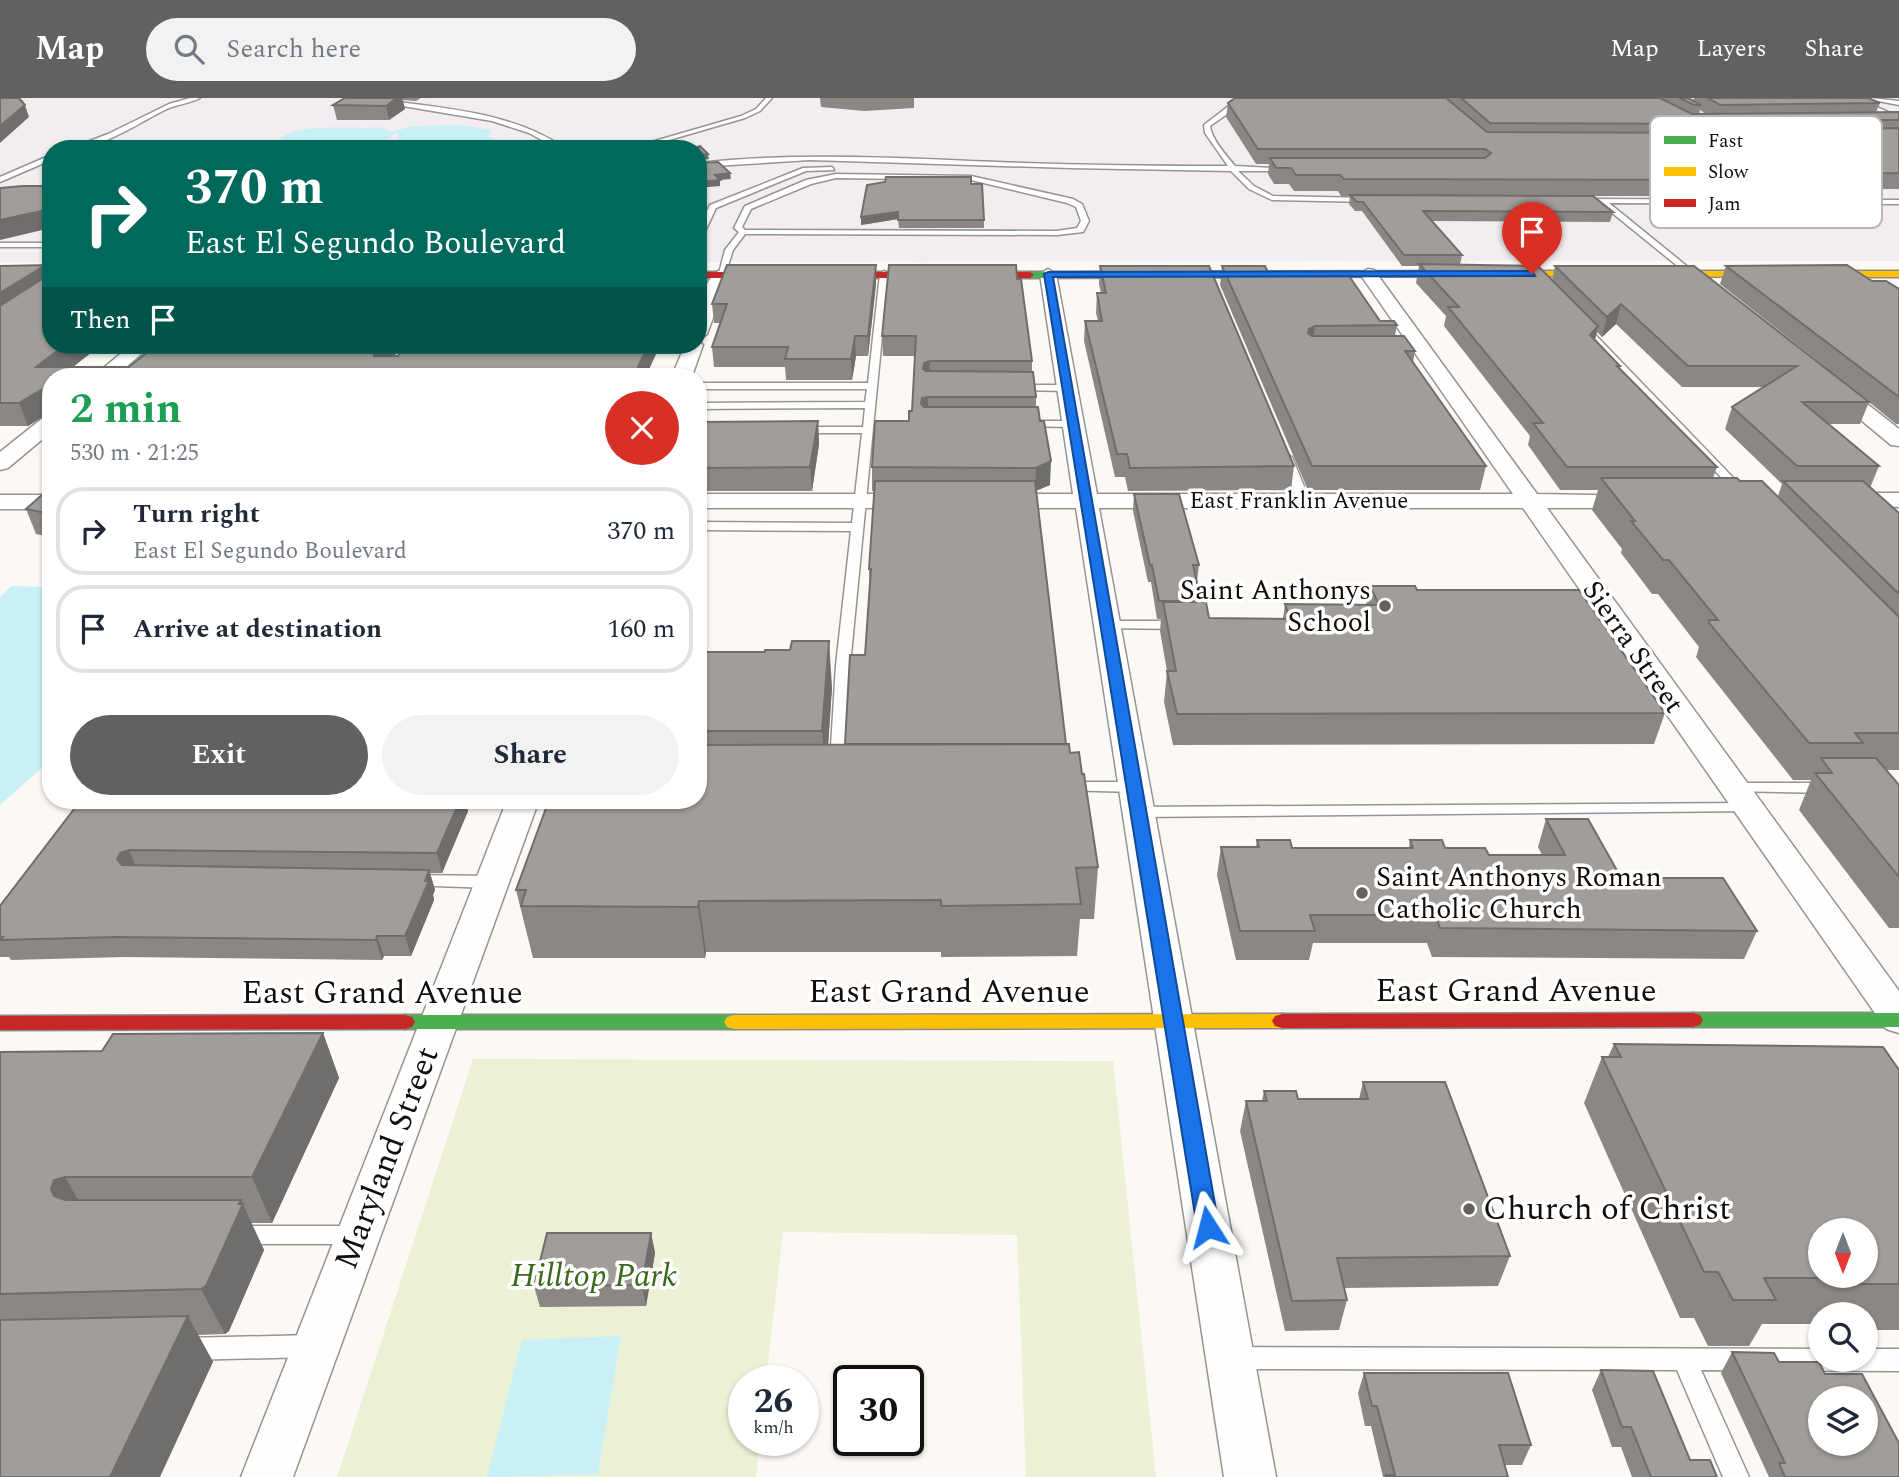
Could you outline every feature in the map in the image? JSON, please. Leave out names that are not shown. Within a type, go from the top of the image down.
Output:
[{"type":"main road","points":[[707,275],[1048,274],[1211,280],[1368,274],[1537,279],[1691,274],[1899,274]]},
{"type":"main road","name":"East Grand Avenue","points":[[0,1023],[1899,1020]]},
{"type":"street","points":[[1048,274],[1250,1477]]},
{"type":"street","name":"Sierra Street","points":[[1368,274],[1416,351],[1529,500],[1593,598],[1741,798],[1899,1020]]},
{"type":"street","points":[[1691,274],[1714,292]]},
{"type":"street","points":[[707,311],[721,275]]},
{"type":"street","points":[[114,368],[131,354]]},
{"type":"street","points":[[1812,370],[1899,440]]},
{"type":"street","points":[[0,463],[42,428]]},
{"type":"street","name":"East Franklin Avenue","points":[[967,501],[1667,500]]},
{"type":"street","points":[[1722,500],[1756,500]]},
{"type":"street","points":[[1817,500],[1899,500]]},
{"type":"street","points":[[707,501],[940,501]]},
{"type":"street","points":[[0,502],[42,502]]},
{"type":"street","name":"Maryland Street","points":[[267,1477],[519,809]]},
{"type":"lane","points":[[96,140],[172,105],[197,98]]},
{"type":"lane","points":[[358,98],[493,119],[547,140]]},
{"type":"lane","points":[[662,140],[743,117],[758,110],[769,98]]},
{"type":"lane","points":[[1873,98],[1899,103]]},
{"type":"lane","points":[[1254,100],[1241,99],[1207,125],[1208,133],[1246,186],[1257,194],[1272,198],[1373,200]]},
{"type":"lane","points":[[1852,100],[1899,120]]},
{"type":"lane","points":[[1885,122],[1899,120]]},
{"type":"lane","points":[[707,157],[890,158],[1016,164],[1303,169]]},
{"type":"lane","points":[[707,164],[752,157]]},
{"type":"lane","points":[[0,180],[42,161]]},
{"type":"lane","points":[[707,212],[709,206],[805,169],[975,170],[1016,164]]},
{"type":"lane","points":[[836,176],[971,178],[1070,201],[1079,206],[1085,221],[1080,229],[1057,233],[743,233],[738,228],[748,208],[809,182],[836,176]]},
{"type":"lane","points":[[1575,201],[1650,201]]},
{"type":"lane","points":[[1602,201],[1691,274]]},
{"type":"lane","points":[[721,275],[729,250],[743,233]]},
{"type":"lane","points":[[0,245],[42,245]]},
{"type":"lane","points":[[837,773],[837,665],[857,527],[884,274]]},
{"type":"lane","points":[[1848,274],[1864,285]]},
{"type":"lane","points":[[1570,313],[1756,500]]},
{"type":"lane","points":[[707,386],[873,386]]},
{"type":"lane","points":[[999,388],[1067,388]]},
{"type":"lane","points":[[707,406],[870,405]]},
{"type":"lane","points":[[1007,424],[1074,424]]},
{"type":"lane","points":[[789,430],[867,430]]},
{"type":"lane","points":[[1283,450],[1304,501]]},
{"type":"lane","points":[[707,526],[857,527]]},
{"type":"lane","points":[[1107,625],[1192,625]]},
{"type":"lane","points":[[1053,787],[1136,799],[1741,798],[1844,788]]},
{"type":"lane","points":[[396,881],[491,881]]},
{"type":"lane","points":[[211,1235],[358,1235]]},
{"type":"lane","points":[[165,1349],[316,1346]]},
{"type":"lane","points":[[1230,1358],[1899,1360]]},
{"type":"lane","points":[[1684,1360],[1736,1477]]},
{"type":"shaded area","points":[[0,98],[1899,98],[1899,261],[707,262],[707,140],[42,140],[42,262],[0,262]]},
{"type":"green space","name":"Hilltop Park","points":[[473,1059],[1113,1061],[1156,1477],[1026,1477],[1017,1235],[783,1232],[768,1365],[728,1365],[728,1456],[758,1456],[756,1477],[337,1477]]},
{"type":"water","points":[[462,125],[491,130],[489,137],[495,140],[399,140],[398,134],[385,140],[280,139],[299,130],[381,127],[390,132],[414,126]]},
{"type":"water","points":[[11,586],[42,587],[42,768],[0,805],[0,597]]},
{"type":"water","points":[[621,1336],[598,1474],[487,1477],[522,1340]]},
{"type":"building","points":[[0,98],[19,98],[25,105],[0,126]]},
{"type":"building","points":[[345,98],[397,98],[386,106],[333,105]]},
{"type":"building","points":[[1235,98],[1446,98],[1487,132],[1650,133],[1650,180],[1344,179],[1340,175],[1296,175],[1291,168],[1276,168],[1270,158],[1485,158],[1491,153],[1485,149],[1258,149],[1228,103]]},
{"type":"building","points":[[1461,98],[1660,98],[1692,114],[1899,112],[1899,120],[1882,120],[1882,116],[1650,116],[1650,124],[1490,123]]},
{"type":"building","points":[[1680,98],[1688,98],[1701,105],[1694,105]]},
{"type":"building","points":[[1708,98],[1868,98],[1880,103],[1720,105]]},
{"type":"building","points":[[1882,128],[1899,128],[1899,173],[1882,173]]},
{"type":"building","points":[[718,162],[730,173],[715,175],[720,180],[707,181],[707,163]]},
{"type":"building","points":[[886,177],[971,177],[971,184],[982,184],[984,220],[898,220],[898,212],[861,217],[867,185],[885,182]]},
{"type":"building","points":[[42,186],[42,211],[0,220],[0,188]]},
{"type":"building","points":[[1350,195],[1593,196],[1613,212],[1423,211],[1462,255],[1404,255],[1363,202],[1357,202]]},
{"type":"building","points":[[1419,264],[1538,266],[1598,326],[1590,335],[1620,366],[1617,366],[1717,467],[1567,467],[1533,423],[1543,423],[1448,307],[1459,307]]},
{"type":"building","points":[[42,265],[42,267],[0,293],[0,266]]},
{"type":"building","points":[[727,265],[876,265],[868,336],[855,336],[851,359],[785,359],[788,347],[712,347],[727,304],[712,304]]},
{"type":"building","points":[[889,265],[1016,265],[1017,279],[1021,279],[1032,361],[930,361],[924,363],[923,369],[1033,372],[1036,397],[928,397],[922,398],[921,404],[924,407],[1038,407],[1040,421],[1044,421],[1051,461],[1036,468],[872,467],[875,421],[909,421],[909,411],[912,411],[916,336],[882,336]]},
{"type":"building","points":[[1847,265],[1872,281],[1886,281],[1899,289],[1899,397],[1726,266]]},
{"type":"building","points":[[1100,266],[1209,266],[1294,466],[1130,468],[1127,454],[1117,454],[1085,321],[1102,321],[1097,293],[1106,293]]},
{"type":"building","points":[[1222,266],[1265,266],[1269,274],[1347,273],[1380,321],[1394,321],[1397,325],[1315,326],[1309,329],[1308,333],[1312,336],[1404,336],[1415,351],[1405,351],[1486,466],[1312,466]]},
{"type":"building","points":[[1555,266],[1694,266],[1869,402],[1802,402],[1879,466],[1797,466],[1732,407],[1797,366],[1688,366],[1621,304],[1607,317]]},
{"type":"building","points":[[42,279],[42,354],[53,354],[36,367],[129,367],[145,354],[644,354],[638,368],[42,368],[42,390],[19,403],[0,403],[0,306]]},
{"type":"building","points":[[818,421],[810,467],[707,468],[707,422]]},
{"type":"building","points":[[1601,478],[1737,478],[1740,481],[1762,481],[1899,617],[1899,733],[1855,733],[1863,743],[1809,743],[1709,623],[1709,620],[1718,620],[1669,560],[1663,560]]},
{"type":"building","points":[[875,481],[1035,481],[1066,744],[845,744],[850,655],[865,655]]},
{"type":"building","points":[[1783,481],[1863,481],[1899,513],[1899,594]]},
{"type":"building","points":[[1134,494],[1179,494],[1199,565],[1193,565],[1201,601],[1159,601]]},
{"type":"building","points":[[42,495],[42,512],[26,509]]},
{"type":"building","points":[[1370,586],[1415,586],[1417,590],[1579,590],[1665,713],[1177,714],[1167,671],[1176,671],[1163,602],[1206,602],[1209,618],[1290,619],[1285,604],[1379,605]]},
{"type":"building","points":[[792,641],[829,641],[822,731],[707,731],[707,652],[790,650]]},
{"type":"building","points":[[1069,744],[1070,753],[1079,752],[1098,867],[1076,868],[1081,904],[941,906],[941,900],[699,901],[698,907],[521,906],[526,890],[516,890],[546,809],[707,809],[707,745]]},
{"type":"building","points":[[1821,758],[1876,758],[1899,785],[1899,877],[1815,773],[1832,773]]},
{"type":"building","points":[[74,809],[456,809],[437,853],[129,850],[120,853],[117,859],[122,865],[429,870],[425,881],[429,881],[405,936],[377,936],[376,940],[116,937],[0,940],[3,937],[0,937],[0,906]]},
{"type":"building","points":[[1546,819],[1588,819],[1619,874],[1658,874],[1661,878],[1723,878],[1757,931],[1440,928],[1435,915],[1310,915],[1315,931],[1240,931],[1221,847],[1259,847],[1257,840],[1290,840],[1292,848],[1413,848],[1410,840],[1442,840],[1445,848],[1485,848],[1489,855],[1565,855]]},
{"type":"building","points":[[323,1033],[252,1177],[65,1177],[54,1180],[51,1189],[54,1196],[65,1200],[241,1200],[239,1204],[243,1204],[206,1286],[201,1289],[0,1294],[0,1052],[102,1051],[113,1034]]},
{"type":"building","points":[[1614,1044],[1883,1047],[1899,1070],[1899,1284],[1878,1284],[1878,1218],[1808,1218],[1808,1278],[1764,1278],[1776,1300],[1733,1300],[1718,1272],[1704,1272],[1602,1057],[1621,1057]]},
{"type":"building","points":[[1363,1082],[1445,1082],[1510,1256],[1337,1258],[1347,1300],[1292,1301],[1246,1101],[1267,1101],[1264,1091],[1296,1091],[1298,1099],[1368,1099]]},
{"type":"building","points":[[547,1233],[651,1233],[642,1285],[534,1286]]},
{"type":"building","points":[[188,1316],[110,1477],[0,1477],[0,1320]]},
{"type":"building","points":[[1732,1352],[1774,1353],[1779,1362],[1808,1362],[1808,1372],[1862,1374],[1868,1386],[1808,1386],[1808,1456],[1878,1456],[1878,1404],[1899,1443],[1899,1477],[1785,1477],[1779,1463],[1785,1463]]},
{"type":"building","points":[[1601,1370],[1653,1371],[1690,1460],[1710,1460],[1717,1477],[1651,1477],[1631,1427],[1622,1427]]},
{"type":"building","points":[[1364,1373],[1508,1373],[1531,1445],[1499,1445],[1508,1477],[1386,1477],[1395,1475],[1377,1406],[1372,1406]]},
{"type":"traffic: fast","points":[[1030,275],[1504,274]]},
{"type":"traffic: fast","points":[[1693,1020],[1899,1020]]},
{"type":"traffic: fast","points":[[405,1022],[734,1022]]},
{"type":"traffic: slow","points":[[1504,274],[1899,274]]},
{"type":"traffic: slow","points":[[734,1022],[1282,1021]]},
{"type":"traffic: jam","points":[[707,275],[1030,275]]},
{"type":"traffic: jam","points":[[1282,1021],[1693,1020]]},
{"type":"traffic: jam","points":[[0,1023],[405,1022]]},
{"type":"place","name":"Saint Anthonys School","points":[[1385,606]]},
{"type":"place","name":"Saint Anthonys Roman Catholic Church","points":[[1362,893]]},
{"type":"place","name":"Church of Christ","points":[[1469,1209]]},
{"type":"route","points":[[1208,1227],[1048,274],[1532,274]]}]
